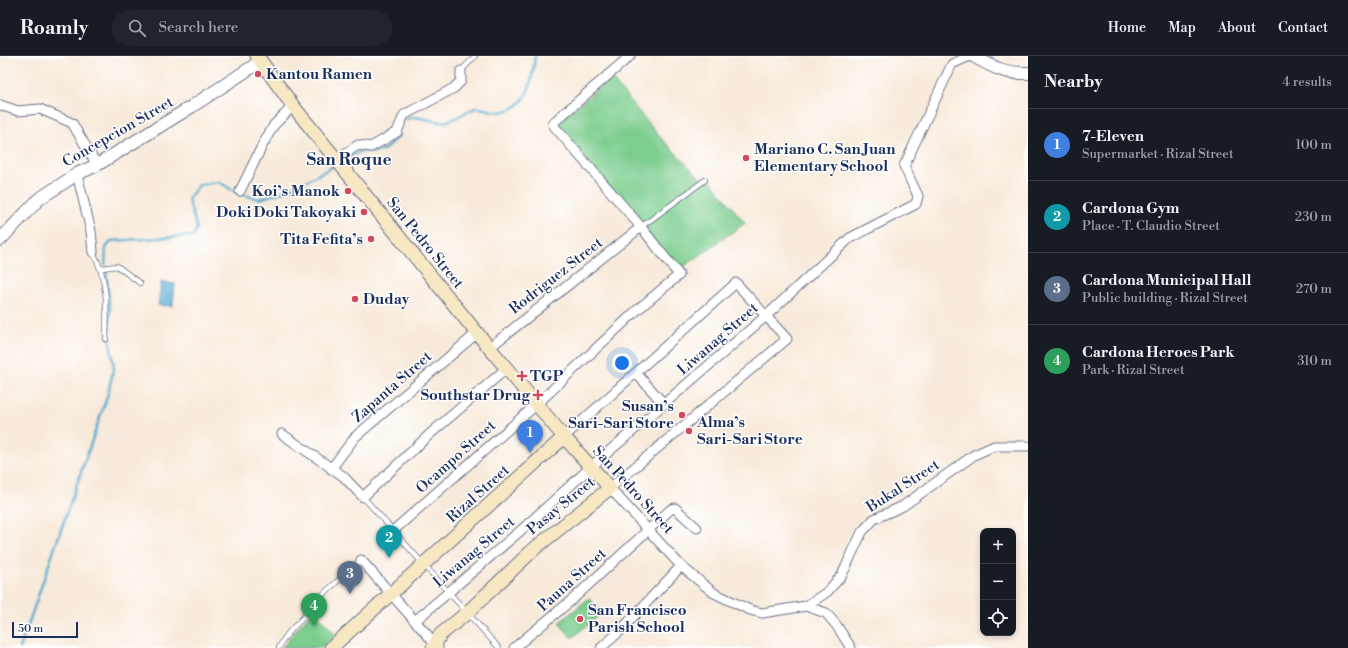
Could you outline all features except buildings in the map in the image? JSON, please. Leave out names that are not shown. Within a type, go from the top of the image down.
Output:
[{"type":"main road","name":"San Pedro Street","points":[[259,59],[293,106],[489,348],[564,437],[592,466],[610,488]]},
{"type":"main road","name":"Rizal Street","points":[[331,648],[564,437]]},
{"type":"main road","name":"Pasay Street","points":[[435,646],[440,635],[468,612],[534,549],[610,488]]},
{"type":"street","points":[[630,56],[553,123],[641,227]]},
{"type":"street","name":"Liwanag Street","points":[[415,621],[766,316],[850,238],[916,204],[918,196],[904,166],[952,64],[970,56]]},
{"type":"street","points":[[973,56],[999,70],[1012,74],[1028,73]]},
{"type":"street","name":"Concepcion Street","points":[[0,240],[39,199],[77,174],[97,165],[191,107],[259,59]]},
{"type":"street","points":[[339,162],[358,145],[371,147],[397,132],[404,115],[454,88],[461,81],[462,71]]},
{"type":"street","points":[[0,105],[18,111],[40,109],[72,123],[97,165]]},
{"type":"street","points":[[240,191],[274,125],[293,106]]},
{"type":"street","points":[[77,174],[91,231],[94,252]]},
{"type":"street","name":"Ocampo Street","points":[[393,531],[537,404],[636,311],[679,275],[641,227]]},
{"type":"street","name":"Rodriguez Street","points":[[489,348],[552,296],[641,227]]},
{"type":"street","name":"Rizal Street","points":[[564,437],[736,284],[766,316]]},
{"type":"street","name":"Pasay Street","points":[[610,488],[787,339],[766,316]]},
{"type":"street","name":"Zapanta Street","points":[[331,469],[355,438],[477,333]]},
{"type":"street","points":[[282,434],[343,476],[363,496],[430,434],[507,368]]},
{"type":"street","points":[[636,373],[664,404]]},
{"type":"street","name":"Bukal Street","points":[[806,606],[827,592],[842,574],[862,532],[874,519],[902,506],[974,455],[994,446],[1028,446]]},
{"type":"street","name":"San Pedro Street","points":[[610,488],[647,531],[681,566],[714,593],[750,610],[762,613],[806,606]]},
{"type":"street","name":"Pauna Street","points":[[514,648],[573,599],[671,509],[675,508],[696,528]]},
{"type":"street","points":[[361,560],[435,646]]},
{"type":"street","points":[[601,648],[619,632],[681,566]]},
{"type":"street","points":[[806,606],[826,613],[837,626],[851,648]]},
{"type":"lane","points":[[462,71],[476,56]]},
{"type":"lane","points":[[641,227],[706,180]]},
{"type":"lane","points":[[94,252],[102,268],[107,306],[106,339]]},
{"type":"lane","points":[[102,268],[117,266],[140,283]]},
{"type":"lane","points":[[363,496],[500,648]]},
{"type":"lane","points":[[279,648],[282,640],[316,605],[320,597],[361,560]]},
{"type":"green space","points":[[611,78],[660,137],[701,179],[710,180],[745,223],[678,271],[556,123]]},
{"type":"green space","points":[[589,598],[602,613],[572,638],[559,623]]},
{"type":"green space","points":[[315,612],[336,635],[322,648],[282,648],[308,616]]},
{"type":"water","points":[[161,282],[175,284],[173,306],[158,305]]},
{"type":"waterway","points":[[406,120],[414,117],[438,122],[446,122],[476,108],[500,112],[510,109],[518,105],[528,92],[531,84],[535,56]]},
{"type":"waterway","points":[[990,56],[994,62]]},
{"type":"waterway","points":[[346,159],[363,150],[376,152],[385,149],[398,137],[399,134]]},
{"type":"waterway","points":[[240,194],[259,199],[289,190],[336,165]]},
{"type":"waterway","points":[[105,265],[106,248],[111,241],[193,236],[197,228],[188,199],[199,185],[219,182],[237,193]]},
{"type":"waterway","points":[[20,648],[107,397],[114,367],[109,336],[110,310],[106,268]]},
{"type":"place","name":"Kantou Ramen","points":[[258,74]]},
{"type":"place","name":"Mariano C. San Juan Elementary School","points":[[746,158]]},
{"type":"place","name":"Koi’s Manok","points":[[348,191]]},
{"type":"place","name":"Doki Doki Takoyaki","points":[[364,212]]},
{"type":"place","name":"Tita Fefita’s","points":[[371,239]]},
{"type":"place","name":"Duday","points":[[355,299]]},
{"type":"place","name":"TGP","points":[[522,376]]},
{"type":"place","name":"Southstar Drug","points":[[538,395]]},
{"type":"place","name":"Susan’s Sari-Sari Store","points":[[682,415]]},
{"type":"place","name":"Alma’s Sari-Sari Store","points":[[689,431]]},
{"type":"place","name":"7-Eleven","points":[[530,453]]},
{"type":"place","name":"Cardona Gym","points":[[389,558]]},
{"type":"place","name":"Cardona Municipal Hall","points":[[350,594]]},
{"type":"place","name":"San Francisco Parish School","points":[[580,619]]},
{"type":"place","name":"Cardona Heroes Park","points":[[314,626]]},
{"type":"district","name":"San Roque","points":[[349,160]]}]
